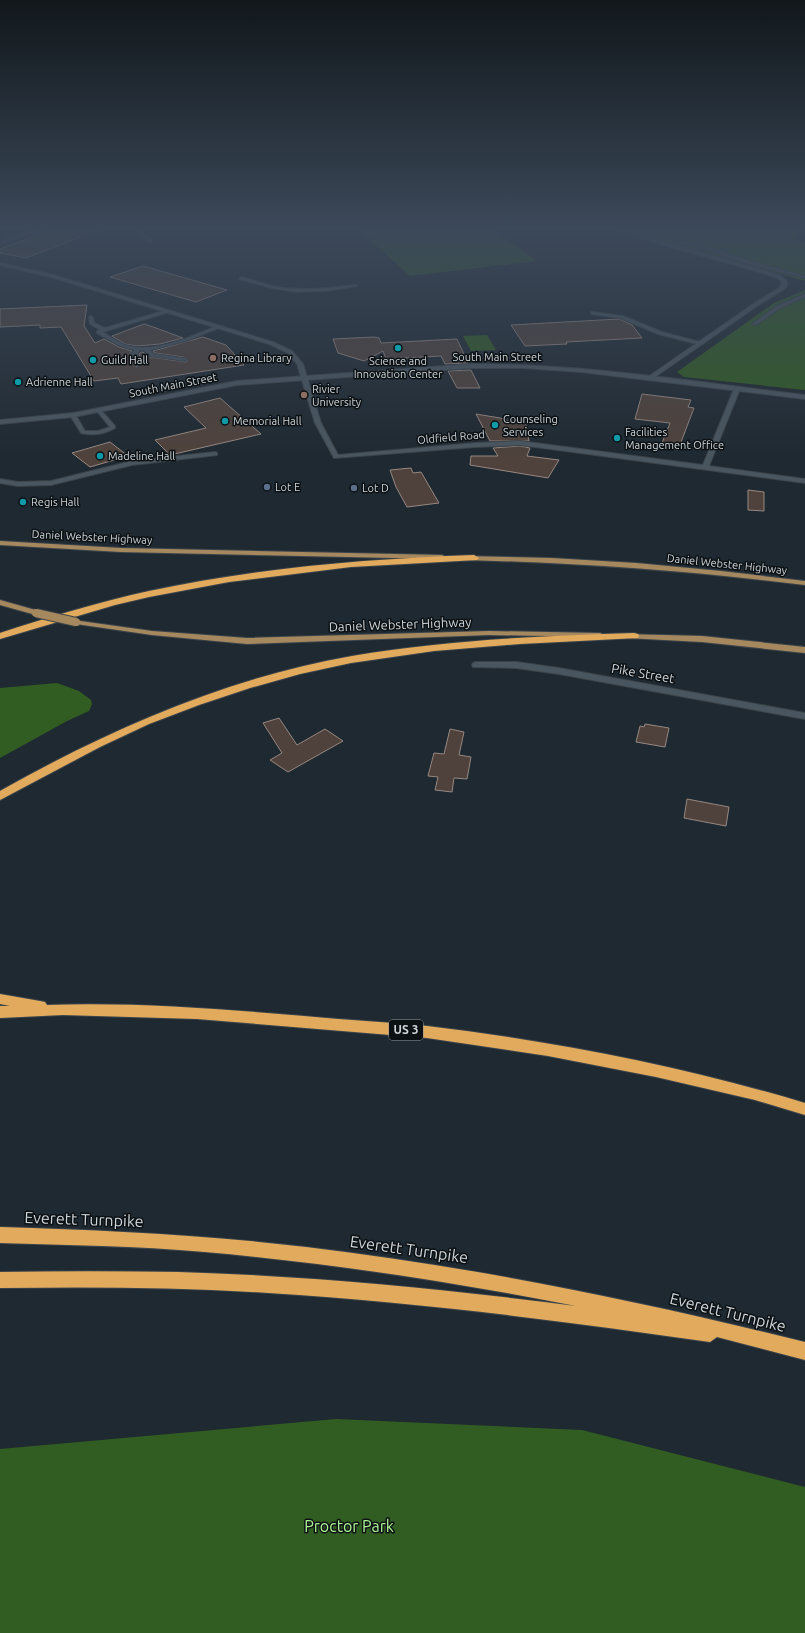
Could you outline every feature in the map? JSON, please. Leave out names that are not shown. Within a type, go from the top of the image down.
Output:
[{"type":"highway","points":[[0,636],[118,601],[220,581],[342,565],[474,558]]},
{"type":"highway","points":[[0,796],[64,760],[132,726],[210,696],[286,674],[354,659],[420,649],[510,641],[634,636]]},
{"type":"highway","points":[[0,999],[63,1010]]},
{"type":"highway","name":"US 3","points":[[0,1012],[63,1010],[197,1013],[427,1032],[548,1050],[656,1071],[755,1094],[805,1109]]},
{"type":"highway","name":"Everett Turnpike","points":[[0,1236],[129,1239],[233,1246],[396,1266],[505,1283],[616,1304],[805,1351]]},
{"type":"highway","points":[[0,1280],[175,1279],[336,1288],[502,1304],[788,1346]]},
{"type":"main road","name":"Daniel Webster Highway","points":[[0,543],[121,550],[474,558],[644,567],[805,583]]},
{"type":"main road","name":"Daniel Webster Highway","points":[[0,602],[36,613],[76,622],[152,633],[247,640],[337,640],[489,633],[634,636],[708,640],[805,650]]},
{"type":"street","points":[[148,305],[270,343],[287,350],[298,360],[303,377]]},
{"type":"street","points":[[650,378],[757,305]]},
{"type":"street","name":"South Main Street","points":[[0,422],[73,415],[221,385],[303,377],[472,366],[559,368],[805,397]]},
{"type":"street","name":"Oldfield Road","points":[[303,377],[318,423],[336,457],[503,443],[543,446],[805,481]]},
{"type":"street","points":[[705,468],[737,389]]},
{"type":"street","name":"Pike Street","points":[[476,665],[516,665],[559,671],[805,716]]},
{"type":"lane","points":[[754,324],[782,305]]},
{"type":"lane","points":[[167,311],[99,332],[120,344],[142,348],[178,343],[219,327]]},
{"type":"lane","points":[[593,312],[621,317],[660,333],[702,343]]},
{"type":"lane","points":[[91,317],[92,324],[104,330]]},
{"type":"lane","points":[[142,348],[152,354],[183,360]]},
{"type":"lane","points":[[138,364],[134,354],[142,348]]},
{"type":"lane","points":[[73,415],[83,432],[87,434],[102,432],[113,427],[99,410]]},
{"type":"lane","points":[[0,481],[21,485],[47,485],[132,463],[215,454]]},
{"type":"green space","points":[[771,305],[805,305],[805,390],[684,377],[677,372]]},
{"type":"green space","points":[[487,335],[496,350],[471,351],[463,336]]},
{"type":"green space","points":[[57,683],[79,691],[91,700],[92,704],[89,711],[67,721],[0,758],[0,688]]},
{"type":"green space","name":"Proctor Park","points":[[336,1419],[582,1430],[805,1487],[805,1633],[0,1633],[0,1449]]},
{"type":"building","points":[[87,305],[84,326],[95,343],[104,339],[119,347],[132,351],[130,355],[134,365],[137,367],[142,364],[139,354],[141,352],[150,357],[186,362],[187,360],[183,357],[155,353],[153,351],[203,337],[226,345],[244,365],[121,384],[118,378],[94,381],[61,327],[40,328],[40,325],[0,327],[0,309]]},
{"type":"building","points":[[619,319],[632,325],[642,338],[525,346],[511,325]]},
{"type":"building","points":[[144,324],[183,338],[160,344],[137,346],[125,344],[112,336]]},
{"type":"building","name":"Science and Innovation Center","points":[[379,338],[381,343],[457,339],[468,363],[445,364],[441,356],[386,359],[383,351],[364,361],[338,353],[333,339]]},
{"type":"building","points":[[471,370],[480,388],[457,388],[448,371]]},
{"type":"building","points":[[642,394],[691,400],[688,407],[694,408],[678,450],[660,448],[670,423],[635,419]]},
{"type":"building","name":"Memorial Hall","points":[[220,398],[261,434],[170,455],[155,440],[206,428],[184,407]]},
{"type":"building","points":[[476,414],[509,421],[525,420],[529,441],[490,441]]},
{"type":"building","points":[[110,442],[128,456],[90,467],[72,453]]},
{"type":"building","points":[[520,446],[530,448],[527,456],[559,460],[548,478],[470,465],[471,456],[498,456],[493,448]]},
{"type":"building","points":[[411,468],[413,473],[421,472],[439,503],[407,507],[396,487],[390,470]]},
{"type":"building","points":[[748,490],[764,492],[764,511],[748,510]]},
{"type":"building","points":[[279,718],[297,745],[325,729],[343,741],[288,772],[270,760],[282,753],[263,723]]},
{"type":"building","points":[[645,724],[669,728],[665,747],[636,742],[640,726],[644,727]]},
{"type":"building","points":[[450,729],[464,732],[459,755],[471,757],[467,779],[454,778],[452,792],[435,790],[438,777],[428,776],[434,753],[444,754]]},
{"type":"building","points":[[687,799],[729,807],[726,826],[684,818]]},
{"type":"place","name":"Science and Innovation Center","points":[[398,348]]},
{"type":"place","name":"Regina Library","points":[[213,358]]},
{"type":"place","name":"Guild Hall","points":[[93,360]]},
{"type":"place","name":"Adrienne Hall","points":[[18,382]]},
{"type":"place","name":"Rivier University","points":[[304,395]]},
{"type":"place","name":"Memorial Hall","points":[[225,421]]},
{"type":"place","name":"Counseling Services","points":[[495,425]]},
{"type":"place","name":"Facilities Management Office","points":[[617,438]]},
{"type":"place","name":"Madeline Hall","points":[[100,456]]},
{"type":"place","name":"Lot E","points":[[267,487]]},
{"type":"place","name":"Lot D","points":[[354,488]]},
{"type":"place","name":"Regis Hall","points":[[23,502]]}]
